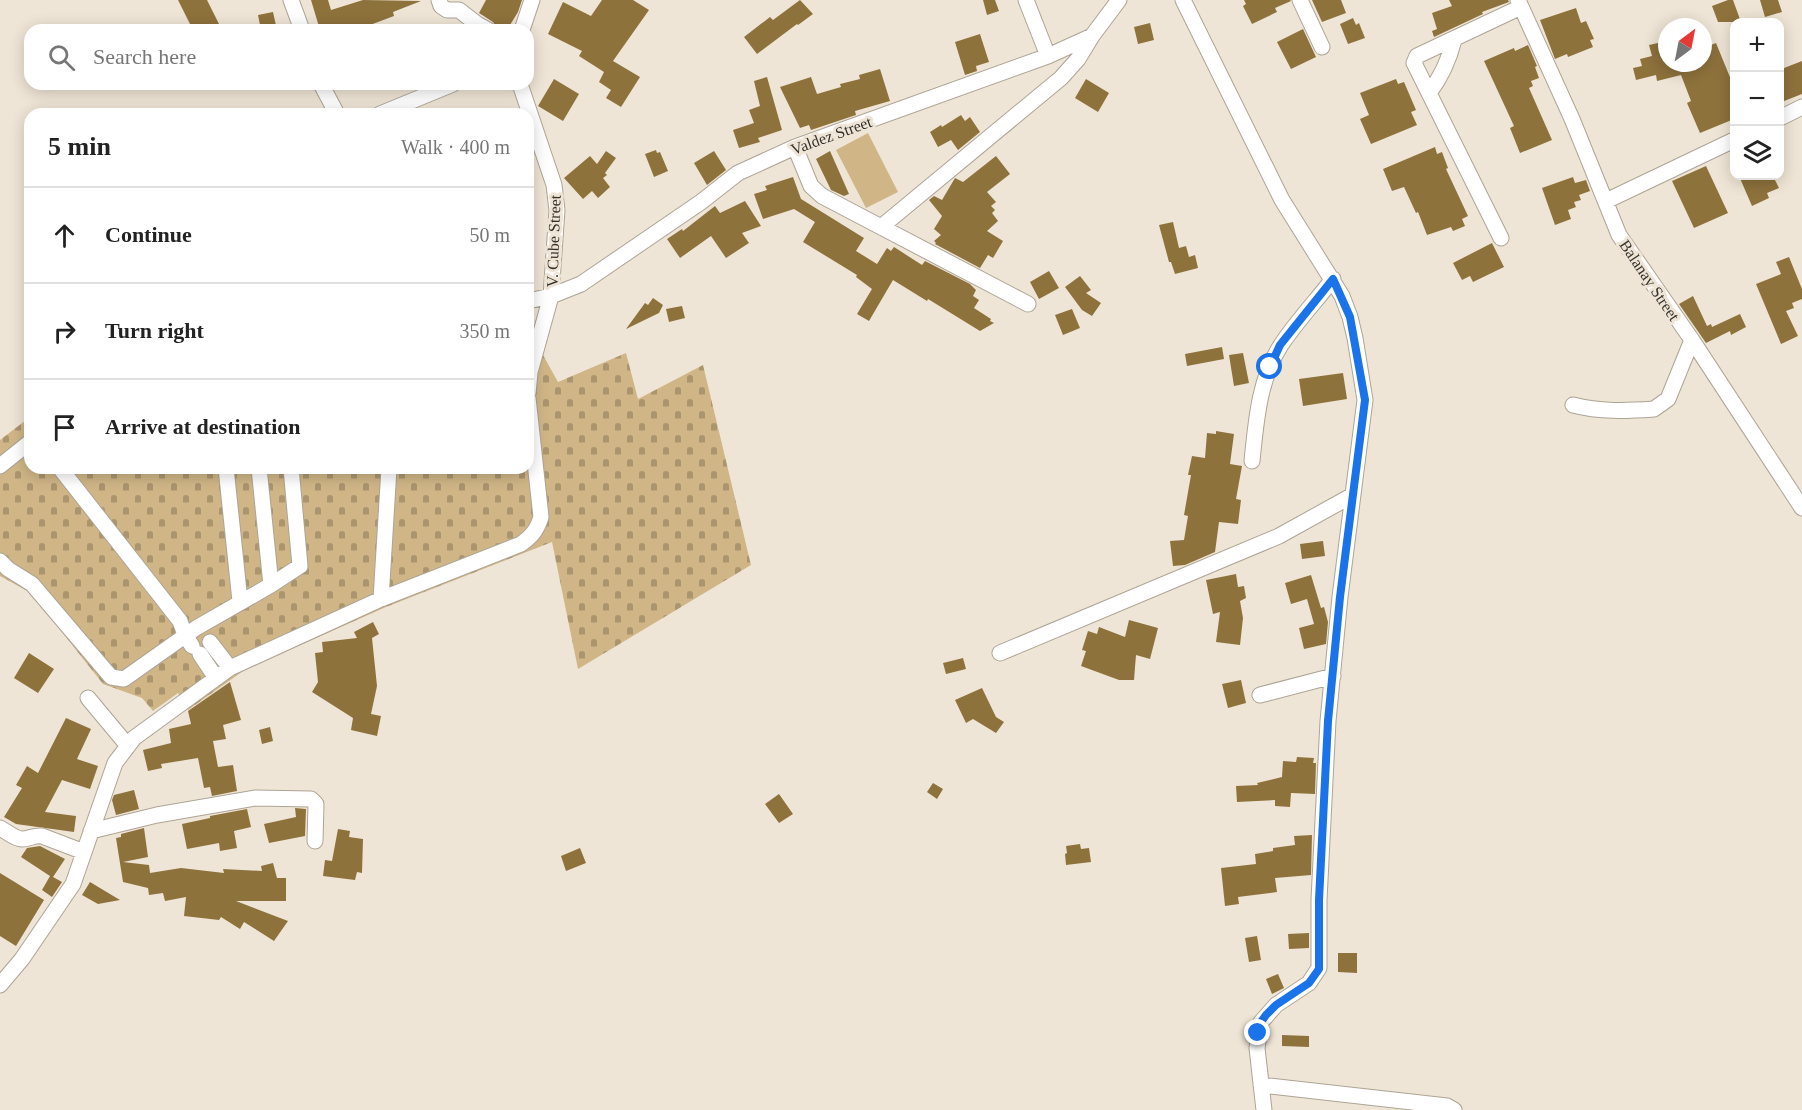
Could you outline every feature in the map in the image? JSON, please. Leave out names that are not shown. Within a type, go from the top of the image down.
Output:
[{"type":"street","points":[[291,0],[300,24]]},
{"type":"street","points":[[439,0],[441,6],[447,10],[459,10],[477,24]]},
{"type":"street","points":[[524,24],[532,0]]},
{"type":"street","points":[[1026,0],[1048,56]]},
{"type":"street","name":"Valdez Street","points":[[534,300],[551,296],[580,284],[605,269],[701,202],[738,173],[795,147],[1048,56],[1092,36],[1119,0]]},
{"type":"street","points":[[1183,0],[1282,200],[1333,279],[1350,317],[1365,400],[1333,676],[1319,900],[1319,969],[1309,983],[1276,1005],[1261,1022],[1257,1048],[1264,1110]]},
{"type":"street","points":[[1300,0],[1322,47]]},
{"type":"street","points":[[1501,238],[1414,63],[1417,56],[1454,40],[1520,3]]},
{"type":"street","name":"Balanay Street","points":[[1520,3],[1572,119],[1619,236],[1692,340],[1802,508]]},
{"type":"street","points":[[881,227],[1061,78],[1078,59],[1092,36]]},
{"type":"street","points":[[1429,93],[1449,60],[1454,40]]},
{"type":"street","points":[[324,90],[334,108]]},
{"type":"street","points":[[395,108],[438,90]]},
{"type":"street","name":"V. Cube Street","points":[[522,90],[528,108]]},
{"type":"street","points":[[1784,116],[1802,108]]},
{"type":"street","name":"V. Cube Street","points":[[534,126],[554,185],[557,210],[551,296],[534,358]]},
{"type":"street","points":[[1606,201],[1730,142]]},
{"type":"street","points":[[795,147],[811,186],[822,196],[1028,304]]},
{"type":"street","points":[[1252,461],[1259,399],[1270,367],[1280,345],[1333,279]]},
{"type":"street","points":[[1573,405],[1592,410],[1616,411],[1654,409],[1660,406],[1668,399],[1692,340]]},
{"type":"street","points":[[0,466],[24,447]]},
{"type":"street","name":"V. Cube Street","points":[[381,599],[521,544],[532,536],[538,528],[541,517],[534,452]]},
{"type":"street","points":[[65,474],[195,637],[230,668]]},
{"type":"street","points":[[227,474],[240,601]]},
{"type":"street","points":[[260,474],[271,585]]},
{"type":"street","points":[[0,561],[8,569],[33,584],[111,677],[124,679],[195,637],[240,601],[300,566],[292,474]]},
{"type":"street","points":[[0,985],[22,959],[73,884],[115,763],[134,738],[230,668],[381,599],[388,474]]},
{"type":"street","points":[[1000,653],[1279,536],[1353,495]]},
{"type":"street","points":[[195,637],[216,678]]},
{"type":"street","points":[[1260,695],[1333,676]]},
{"type":"street","points":[[88,698],[128,746]]},
{"type":"street","points":[[91,831],[157,815],[256,798],[310,799],[316,804],[315,841]]},
{"type":"street","points":[[0,828],[17,838],[42,836],[84,852]]},
{"type":"street","points":[[1261,1085],[1447,1106],[1454,1110]]},
{"type":"green space","points":[[868,133],[898,192],[866,208],[836,150]]},
{"type":"green space","points":[[534,339],[558,382],[626,353],[638,399],[703,365],[751,565],[578,669],[552,542],[386,607],[246,669],[188,710],[178,693],[153,711],[142,698],[103,684],[31,593],[0,576],[0,440],[24,422],[24,474],[534,474]]},
{"type":"building","points":[[178,0],[207,0],[219,24],[190,24]]},
{"type":"building","points":[[311,0],[328,0],[331,10],[363,0],[421,1],[393,12],[394,16],[373,24],[318,24]]},
{"type":"building","points":[[486,0],[522,0],[511,24],[494,24],[479,13]]},
{"type":"building","points":[[602,0],[633,0],[649,10],[613,61],[640,77],[621,107],[606,98],[611,90],[599,82],[604,72],[579,56],[582,51],[548,34],[563,2],[591,16]]},
{"type":"building","points":[[800,0],[813,14],[757,54],[744,37],[770,17],[773,20]]},
{"type":"building","points":[[983,0],[995,0],[999,11],[987,15]]},
{"type":"building","points":[[1244,0],[1291,1],[1275,8],[1277,12],[1252,24],[1243,6],[1246,4]]},
{"type":"building","points":[[1312,0],[1341,0],[1346,13],[1322,22]]},
{"type":"building","points":[[1449,0],[1508,0],[1509,2],[1482,12],[1483,14],[1434,37],[1432,31],[1437,29],[1432,13],[1452,6]]},
{"type":"building","points":[[1733,0],[1740,18],[1730,18],[1730,22],[1718,22],[1712,6]]},
{"type":"building","points":[[1760,0],[1778,0],[1782,12],[1765,17]]},
{"type":"building","points":[[1576,8],[1581,23],[1586,21],[1594,39],[1590,40],[1593,47],[1568,57],[1567,54],[1555,59],[1540,20]]},
{"type":"building","points":[[273,12],[276,24],[260,24],[258,15]]},
{"type":"building","points":[[1353,18],[1356,25],[1359,23],[1365,38],[1348,44],[1340,24]]},
{"type":"building","points":[[1150,23],[1154,40],[1138,44],[1134,27]]},
{"type":"building","points":[[1303,29],[1316,57],[1291,69],[1277,42]]},
{"type":"building","points":[[980,34],[989,62],[976,66],[977,71],[965,75],[955,42]]},
{"type":"building","points":[[1658,43],[1658,72],[1712,72],[1712,45],[1716,43],[1730,77],[1730,121],[1700,133],[1687,103],[1691,101],[1681,75],[1657,81],[1656,75],[1636,80],[1633,68],[1642,66],[1640,59],[1652,56],[1649,45]]},
{"type":"building","points":[[1528,45],[1537,66],[1535,67],[1539,78],[1531,81],[1533,86],[1529,88],[1552,140],[1520,153],[1510,128],[1514,126],[1484,61],[1514,48],[1515,51]]},
{"type":"building","points":[[1802,61],[1802,94],[1784,101],[1784,72],[1784,68]]},
{"type":"building","points":[[880,69],[890,101],[855,111],[856,115],[811,130],[809,125],[800,128],[780,87],[811,77],[817,94],[841,87],[840,84],[860,79],[859,75]]},
{"type":"building","points":[[767,77],[782,130],[758,138],[760,142],[739,148],[733,130],[754,123],[749,110],[760,106],[754,81]]},
{"type":"building","points":[[554,79],[579,94],[563,121],[538,106]]},
{"type":"building","points":[[1086,79],[1109,93],[1098,112],[1075,98]]},
{"type":"building","points":[[1396,79],[1398,84],[1404,82],[1416,110],[1411,112],[1417,125],[1371,144],[1360,119],[1369,115],[1360,93]]},
{"type":"building","points":[[961,115],[965,121],[970,117],[980,132],[958,150],[951,140],[938,147],[930,132]]},
{"type":"building","points":[[1435,147],[1437,154],[1442,152],[1448,168],[1446,169],[1468,216],[1462,219],[1465,226],[1453,231],[1451,227],[1427,235],[1418,212],[1416,213],[1404,187],[1392,191],[1383,169]]},
{"type":"building","points":[[656,150],[657,153],[660,152],[668,171],[654,177],[645,154]]},
{"type":"building","points":[[606,151],[616,158],[603,178],[610,187],[598,198],[592,191],[583,199],[564,178],[590,156],[597,164]]},
{"type":"building","points":[[714,151],[726,170],[707,185],[694,163]]},
{"type":"building","points":[[830,151],[849,194],[844,196],[831,190],[816,159]]},
{"type":"building","points":[[996,156],[1010,174],[987,192],[996,202],[991,206],[995,210],[992,213],[998,221],[987,231],[1003,241],[993,258],[988,255],[980,268],[935,244],[934,241],[941,235],[934,229],[942,216],[929,200],[934,196],[942,200],[955,178],[963,182]]},
{"type":"building","points":[[1706,166],[1728,213],[1694,228],[1672,181]]},
{"type":"building","points":[[793,177],[801,199],[864,238],[856,251],[877,264],[887,248],[891,251],[894,247],[922,265],[925,261],[970,284],[976,290],[973,296],[979,300],[974,308],[994,323],[980,331],[893,280],[869,321],[857,314],[872,289],[856,277],[857,275],[803,242],[815,222],[794,209],[763,219],[754,194],[767,190],[765,186]]},
{"type":"building","points":[[1573,177],[1575,183],[1586,180],[1590,191],[1579,195],[1581,200],[1574,202],[1576,207],[1568,210],[1571,219],[1555,225],[1542,188]]},
{"type":"building","points":[[1741,180],[1775,180],[1779,188],[1767,193],[1769,198],[1752,206]]},
{"type":"building","points":[[745,201],[761,226],[742,233],[749,243],[726,258],[711,236],[680,258],[667,239],[682,229],[683,231],[715,206],[720,213]]},
{"type":"building","points":[[1173,222],[1179,248],[1186,246],[1189,257],[1195,255],[1198,268],[1175,274],[1169,262],[1159,225]]},
{"type":"building","points":[[1492,243],[1504,267],[1473,282],[1470,276],[1462,280],[1453,263]]},
{"type":"building","points":[[1789,257],[1802,289],[1802,299],[1792,303],[1794,308],[1786,311],[1798,336],[1781,344],[1756,284],[1781,274],[1776,262]]},
{"type":"building","points":[[1049,271],[1059,288],[1039,299],[1030,282]]},
{"type":"building","points":[[1080,276],[1091,290],[1086,293],[1101,303],[1092,316],[1082,310],[1065,287]]},
{"type":"building","points":[[1693,296],[1707,326],[1711,324],[1712,327],[1740,314],[1746,327],[1731,335],[1730,331],[1706,343],[1679,304]]},
{"type":"building","points":[[653,298],[663,305],[659,313],[626,329],[645,303],[648,305]]},
{"type":"building","points":[[682,306],[685,318],[669,322],[666,309]]},
{"type":"building","points":[[1072,309],[1080,328],[1063,335],[1055,315]]},
{"type":"building","points":[[1222,347],[1224,359],[1187,366],[1185,354]]},
{"type":"building","points":[[1243,353],[1249,383],[1234,386],[1229,355]]},
{"type":"building","points":[[1343,373],[1347,399],[1303,406],[1299,379]]},
{"type":"building","points":[[1216,431],[1234,434],[1230,464],[1242,466],[1236,499],[1241,500],[1238,524],[1219,522],[1215,552],[1185,565],[1173,566],[1170,541],[1184,540],[1188,516],[1184,515],[1192,456],[1205,458],[1207,433],[1216,434]]},
{"type":"building","points":[[1323,541],[1325,556],[1302,559],[1300,544]]},
{"type":"building","points":[[1236,574],[1238,587],[1244,586],[1246,598],[1240,601],[1243,618],[1240,645],[1216,642],[1220,612],[1213,614],[1206,580]]},
{"type":"building","points":[[1311,575],[1321,608],[1324,607],[1328,622],[1326,644],[1304,649],[1299,628],[1314,624],[1307,599],[1291,604],[1285,583]]},
{"type":"building","points":[[1129,620],[1158,628],[1150,659],[1136,655],[1134,680],[1119,680],[1081,666],[1086,651],[1082,650],[1088,631],[1097,634],[1099,627],[1125,637]]},
{"type":"building","points":[[373,622],[379,634],[372,638],[377,686],[371,714],[381,716],[377,736],[351,730],[353,718],[312,692],[318,682],[315,653],[323,652],[322,642],[357,638],[354,632]]},
{"type":"building","points":[[29,653],[54,669],[38,693],[14,678]]},
{"type":"building","points":[[963,658],[966,669],[946,674],[943,663]]},
{"type":"building","points":[[1241,680],[1246,703],[1228,708],[1222,684]]},
{"type":"building","points":[[230,682],[241,720],[223,725],[226,739],[213,741],[218,767],[233,765],[237,791],[212,796],[210,787],[204,788],[198,758],[161,764],[162,768],[148,771],[143,750],[171,743],[169,729],[191,724],[188,711]]},
{"type":"building","points":[[982,688],[996,717],[1004,722],[996,733],[973,719],[966,723],[955,700]]},
{"type":"building","points":[[66,718],[91,729],[77,759],[98,766],[90,789],[62,780],[45,812],[76,816],[74,832],[16,824],[4,817],[22,788],[16,785],[27,766],[38,773]]},
{"type":"building","points":[[270,727],[273,741],[262,744],[259,730]]},
{"type":"building","points":[[1297,757],[1314,758],[1313,763],[1316,763],[1315,794],[1291,793],[1290,807],[1275,806],[1275,800],[1237,802],[1236,786],[1258,785],[1257,783],[1282,777],[1283,761],[1296,762]]},
{"type":"building","points":[[933,783],[943,789],[937,799],[927,792]]},
{"type":"building","points":[[134,790],[139,809],[116,815],[112,800],[114,795]]},
{"type":"building","points":[[779,794],[793,814],[779,823],[765,804]]},
{"type":"building","points":[[295,808],[306,809],[305,836],[269,843],[264,824],[296,817]]},
{"type":"building","points":[[247,809],[251,827],[234,831],[237,848],[220,851],[219,843],[187,849],[182,824]]},
{"type":"building","points":[[144,828],[148,857],[123,862],[149,865],[150,873],[181,868],[224,873],[223,869],[262,871],[261,866],[273,863],[277,878],[286,878],[286,901],[236,901],[288,921],[274,941],[244,922],[240,929],[221,917],[219,920],[184,916],[186,897],[165,901],[163,893],[149,895],[148,888],[123,882],[116,838],[121,837],[121,834]]},
{"type":"building","points":[[338,829],[350,831],[349,837],[363,839],[362,873],[357,872],[355,880],[323,876],[325,860],[332,861]]},
{"type":"building","points":[[1312,835],[1311,875],[1275,878],[1277,892],[1238,897],[1239,904],[1225,906],[1221,868],[1256,864],[1255,854],[1273,851],[1273,848],[1295,845],[1294,836]]},
{"type":"building","points":[[1080,844],[1081,849],[1089,848],[1091,862],[1066,865],[1066,846]]},
{"type":"building","points":[[40,846],[65,859],[53,877],[62,882],[52,897],[42,890],[50,876],[21,857],[27,848]]},
{"type":"building","points":[[580,848],[586,863],[566,871],[561,856]]},
{"type":"building","points":[[0,873],[44,900],[16,946],[0,936]]},
{"type":"building","points":[[90,882],[120,900],[98,904],[82,895]]},
{"type":"building","points":[[1309,933],[1309,948],[1289,949],[1288,934]]},
{"type":"building","points":[[1257,936],[1261,960],[1249,962],[1245,938]]},
{"type":"building","points":[[1338,953],[1357,953],[1357,973],[1338,972]]},
{"type":"building","points":[[1278,974],[1284,988],[1272,994],[1266,979]]},
{"type":"building","points":[[1282,1035],[1309,1036],[1309,1047],[1282,1046]]},
{"type":"route","points":[[1258,1033],[1266,1015],[1276,1005],[1309,983],[1319,969],[1319,900],[1328,721],[1340,597],[1365,400],[1350,317],[1333,279],[1280,345],[1270,367]]}]
